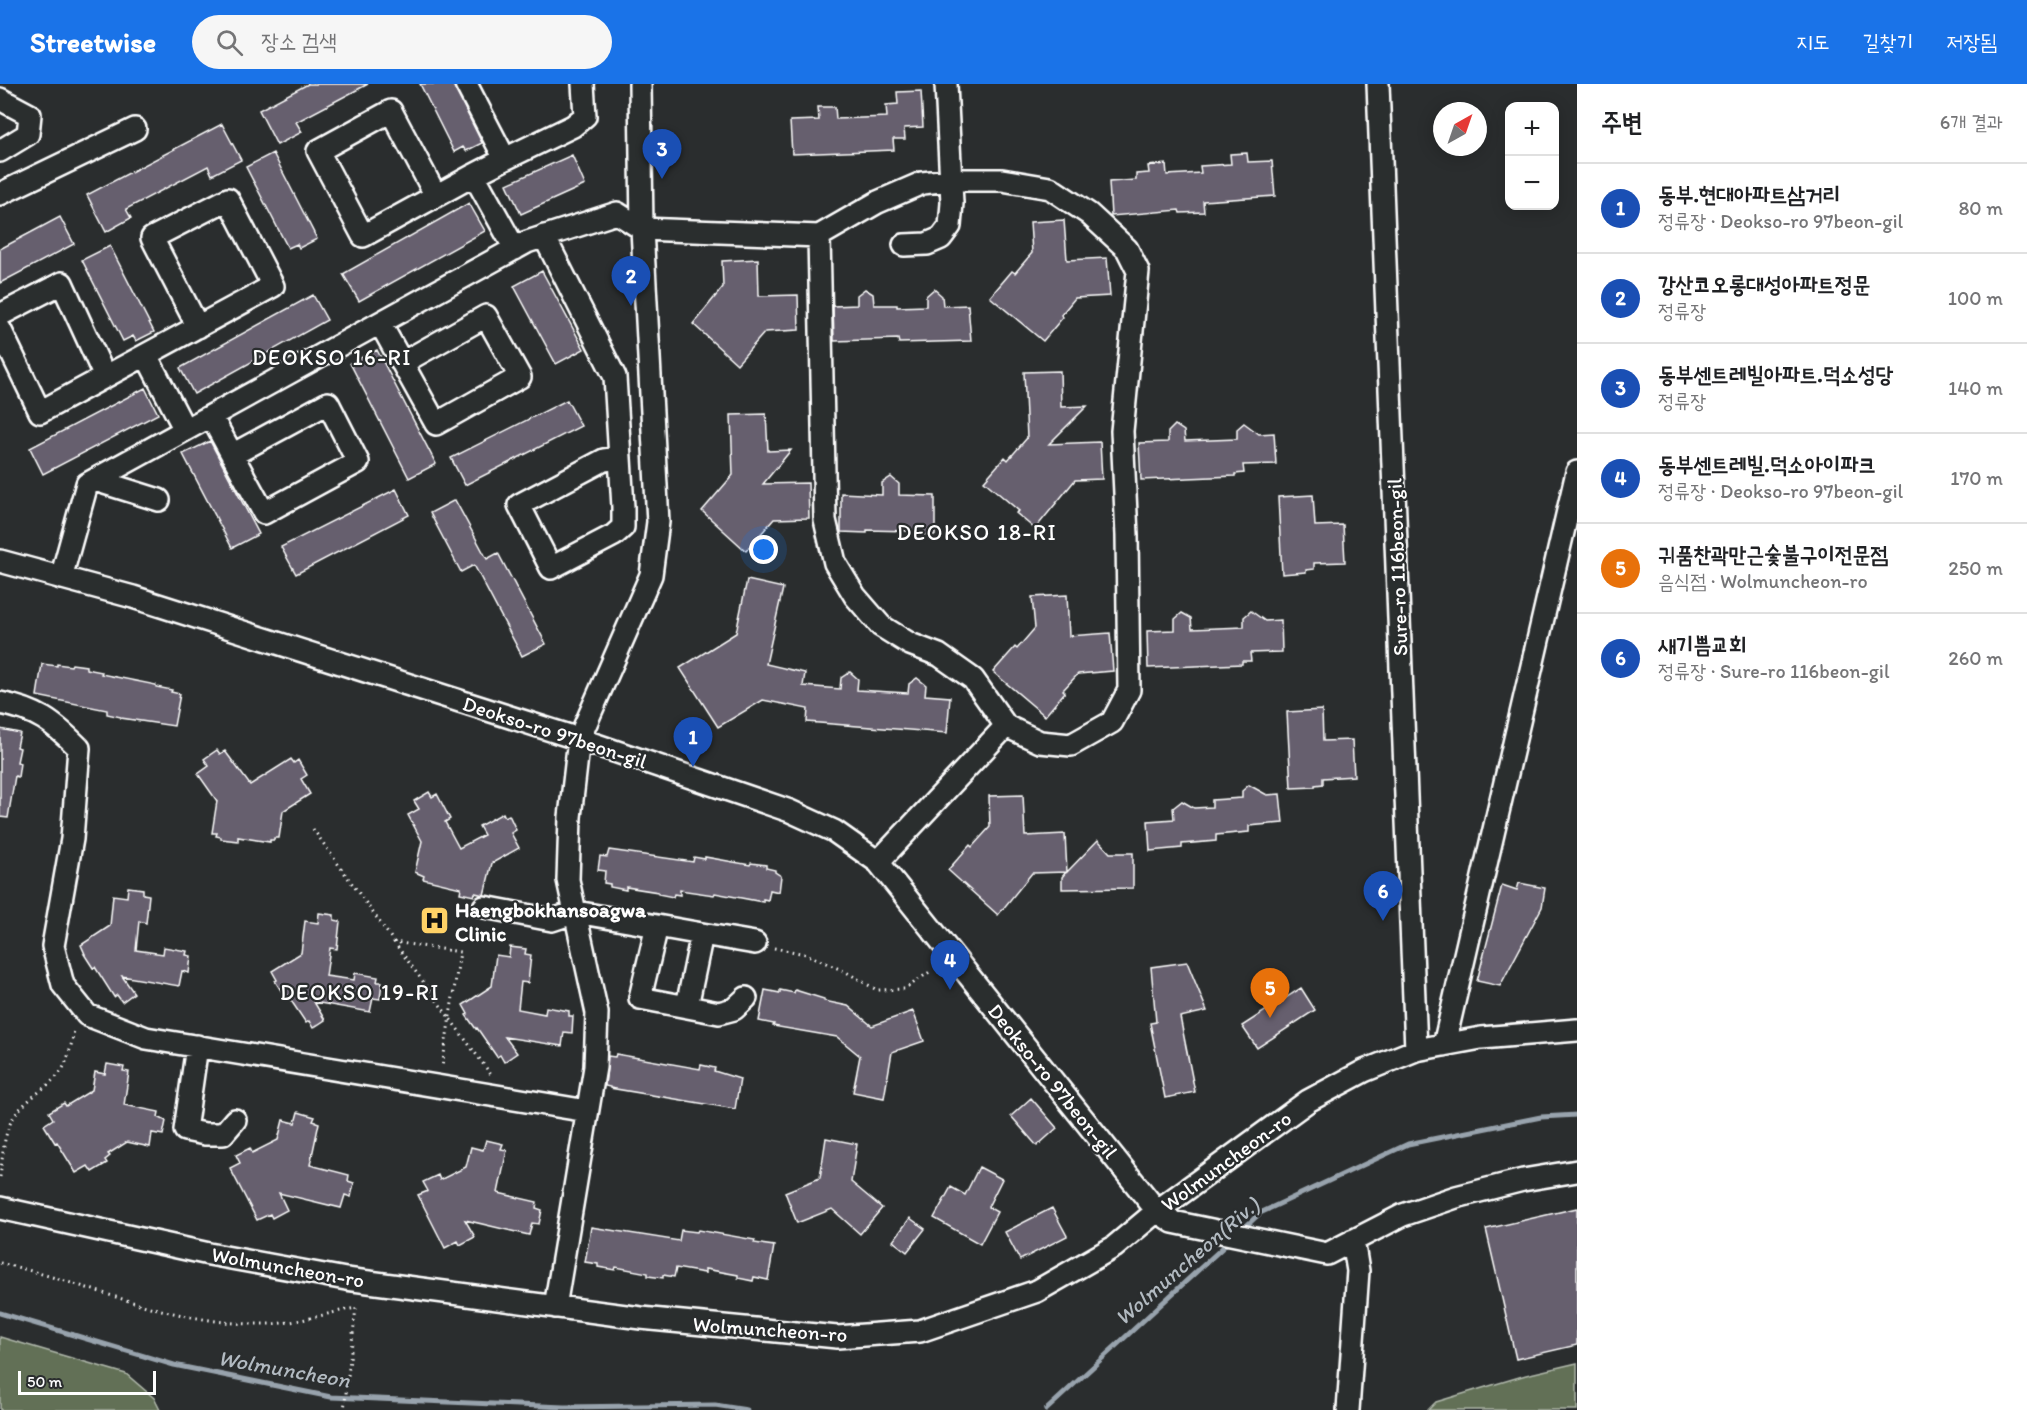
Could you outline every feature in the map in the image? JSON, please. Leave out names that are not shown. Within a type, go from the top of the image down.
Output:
[{"type":"street","points":[[466,84],[505,159]]},
{"type":"street","points":[[436,196],[391,111],[318,151],[363,236],[436,196],[474,175],[573,126],[585,116],[583,84]]},
{"type":"street","points":[[555,1307],[595,1067],[597,1013],[568,880],[570,817],[579,739],[651,575],[658,522],[642,229],[640,84]]},
{"type":"street","points":[[904,245],[927,244],[942,238],[950,226],[952,203],[946,84]]},
{"type":"street","name":"Sure-ro 116beon-gil","points":[[1378,84],[1416,1050]]},
{"type":"street","points":[[0,99],[30,115],[28,134],[0,151]]},
{"type":"street","points":[[0,194],[135,129]]},
{"type":"street","points":[[474,175],[515,249]]},
{"type":"street","points":[[61,578],[87,484],[515,249],[544,236],[617,213],[642,229],[819,236],[878,202],[922,183],[950,180],[1002,180],[1050,188],[1089,214],[1127,249],[1138,271],[1122,430],[1127,535],[1129,690],[1112,723],[1071,745],[1040,742],[1006,726],[973,679],[939,655],[910,644],[881,626],[855,597],[835,563],[825,520],[819,236]]},
{"type":"street","points":[[0,330],[40,412],[198,327],[273,286],[228,199],[152,238],[198,327]]},
{"type":"street","points":[[544,236],[615,377],[620,458],[623,507],[622,527],[614,535],[551,568],[519,505],[604,460],[620,458]]},
{"type":"street","points":[[0,315],[62,283],[105,377]]},
{"type":"street","points":[[380,323],[402,363],[436,424],[520,377],[486,316],[402,363]]},
{"type":"street","points":[[146,355],[185,430]]},
{"type":"street","points":[[211,416],[232,455],[264,513],[358,462],[328,403],[232,455]]},
{"type":"street","points":[[1444,1044],[1577,472]]},
{"type":"street","points":[[95,480],[159,500]]},
{"type":"street","name":"Deokso-ro 97beon-gil","points":[[0,561],[134,597],[579,739],[790,811],[834,831],[878,862],[1165,1216]]},
{"type":"street","points":[[0,703],[23,707],[57,727],[79,748],[72,838],[53,946],[63,985],[87,1015],[146,1038],[587,1111]]},
{"type":"street","points":[[878,862],[1006,726]]},
{"type":"street","points":[[484,907],[552,920],[576,912],[755,943]]},
{"type":"street","points":[[657,926],[640,998],[719,1013],[734,1009],[746,998]]},
{"type":"street","points":[[687,1006],[702,934]]},
{"type":"street","name":"Wolmuncheon-ro","points":[[0,1208],[209,1254],[310,1273],[555,1307],[641,1318],[837,1337],[920,1331],[1037,1291],[1114,1247],[1165,1216],[1308,1101],[1365,1071],[1416,1050],[1444,1044],[1481,1038],[1577,1030]]},
{"type":"street","points":[[197,1046],[185,1130],[205,1134],[223,1134],[235,1120]]},
{"type":"street","points":[[1165,1216],[1327,1254],[1403,1215],[1456,1197],[1523,1180],[1577,1171]]},
{"type":"street","points":[[1348,1410],[1358,1271],[1353,1240]]},
{"type":"path","points":[[313,829],[508,1098]]},
{"type":"path","points":[[394,942],[460,952],[438,1086]]},
{"type":"path","points":[[755,943],[806,954],[846,972],[877,990],[905,989],[931,971]]},
{"type":"path","points":[[0,1177],[6,1134],[15,1115],[31,1097],[62,1070],[72,1044],[78,1003]]},
{"type":"path","points":[[0,1263],[215,1323],[268,1324],[356,1308],[344,1410]]},
{"type":"green space","points":[[0,1337],[126,1374],[154,1398],[160,1410],[0,1410]]},
{"type":"green space","points":[[1577,1363],[1577,1410],[1428,1410],[1436,1402],[1526,1375]]},
{"type":"building","points":[[308,84],[368,84],[296,122],[302,132],[277,145],[259,110]]},
{"type":"building","points":[[420,84],[453,84],[482,143],[466,151],[463,147],[454,152]]},
{"type":"building","points":[[921,91],[923,127],[904,128],[905,139],[893,139],[894,150],[792,154],[790,121],[819,120],[818,107],[835,107],[836,119],[887,117],[886,105],[898,104],[897,92]]},
{"type":"building","points":[[222,124],[241,160],[212,175],[208,166],[126,209],[131,218],[106,232],[87,195]]},
{"type":"building","points":[[273,153],[317,239],[299,248],[297,244],[288,248],[246,167]]},
{"type":"building","points":[[1247,153],[1248,162],[1272,161],[1275,196],[1203,201],[1204,212],[1180,213],[1179,210],[1111,216],[1109,182],[1136,180],[1136,174],[1149,173],[1148,166],[1166,164],[1167,175],[1201,173],[1200,166],[1231,164],[1230,154]]},
{"type":"building","points":[[572,155],[585,185],[521,214],[507,184]]},
{"type":"building","points":[[469,203],[485,231],[359,301],[343,274]]},
{"type":"building","points":[[60,217],[74,244],[0,283],[0,249]]},
{"type":"building","points":[[1064,220],[1067,260],[1107,258],[1110,296],[1075,298],[1043,341],[990,297],[1012,271],[1015,273],[1032,253],[1030,222]]},
{"type":"building","points":[[110,246],[154,332],[136,341],[133,336],[123,341],[82,260]]},
{"type":"building","points":[[758,259],[759,296],[798,295],[799,330],[765,332],[737,364],[693,324],[723,287],[722,261]]},
{"type":"building","points":[[542,271],[584,349],[556,364],[514,286]]},
{"type":"building","points":[[865,289],[873,294],[874,305],[926,306],[926,296],[934,289],[942,296],[943,306],[968,305],[971,341],[899,343],[898,339],[834,341],[833,306],[857,305],[857,295]]},
{"type":"building","points":[[313,295],[327,320],[194,394],[180,368]]},
{"type":"building","points":[[377,350],[436,464],[409,478],[350,363]]},
{"type":"building","points":[[1060,371],[1061,407],[1087,406],[1049,444],[1100,442],[1102,479],[1075,480],[1035,529],[1016,513],[1019,511],[984,481],[1005,457],[1008,460],[1027,438],[1024,372]]},
{"type":"building","points":[[145,388],[158,414],[43,474],[30,448]]},
{"type":"building","points":[[567,400],[581,426],[465,485],[451,458]]},
{"type":"building","points":[[766,414],[768,451],[791,450],[763,484],[808,483],[809,518],[774,519],[746,551],[702,511],[733,475],[731,415]]},
{"type":"building","points":[[1244,423],[1259,434],[1274,433],[1276,464],[1243,465],[1244,473],[1235,474],[1235,476],[1141,480],[1139,443],[1168,442],[1168,432],[1175,425],[1184,431],[1185,441],[1237,439],[1237,429]]},
{"type":"building","points":[[210,441],[259,534],[232,548],[183,454]]},
{"type":"building","points":[[891,477],[899,484],[899,495],[935,496],[935,535],[910,534],[910,531],[841,532],[841,493],[882,495],[882,483]]},
{"type":"building","points":[[396,489],[409,515],[296,574],[281,547]]},
{"type":"building","points":[[1313,495],[1315,526],[1343,525],[1345,562],[1314,563],[1314,569],[1306,570],[1306,572],[1282,574],[1278,497]]},
{"type":"building","points":[[455,500],[487,559],[498,553],[546,644],[522,656],[474,565],[461,572],[430,513]]},
{"type":"building","points":[[747,580],[783,588],[766,664],[805,673],[803,686],[840,689],[841,678],[850,672],[858,679],[857,690],[908,693],[909,684],[917,678],[926,685],[925,695],[950,697],[947,733],[807,722],[808,709],[763,700],[718,727],[680,668],[736,633]]},
{"type":"building","points":[[1067,595],[1069,636],[1110,633],[1113,671],[1078,674],[1063,690],[1065,692],[1045,716],[993,672],[1035,628],[1032,597]]},
{"type":"building","points":[[1251,611],[1265,621],[1281,620],[1282,652],[1250,653],[1251,661],[1242,661],[1242,664],[1148,668],[1147,631],[1175,630],[1175,619],[1182,613],[1191,618],[1192,629],[1244,627],[1244,617]]},
{"type":"building","points":[[42,664],[86,666],[86,669],[102,672],[101,674],[172,690],[171,692],[180,694],[174,726],[121,718],[107,714],[107,710],[37,696]]},
{"type":"building","points":[[1322,710],[1323,741],[1352,740],[1354,776],[1323,778],[1323,784],[1315,785],[1315,787],[1291,788],[1287,712]]},
{"type":"building","points":[[0,729],[20,733],[17,762],[20,763],[18,777],[15,776],[8,818],[0,817]]},
{"type":"building","points":[[217,750],[220,754],[225,751],[250,785],[291,759],[294,763],[298,760],[307,775],[301,779],[310,794],[283,811],[279,838],[274,838],[270,842],[238,837],[238,841],[221,839],[216,836],[217,833],[212,833],[217,801],[198,774],[209,766],[204,759]]},
{"type":"building","points":[[1249,785],[1267,795],[1280,794],[1283,823],[1249,826],[1249,832],[1216,835],[1216,841],[1182,844],[1182,848],[1150,851],[1148,821],[1174,819],[1173,808],[1182,801],[1194,808],[1212,807],[1212,800],[1242,798],[1242,791]]},
{"type":"building","points":[[429,792],[432,797],[437,794],[450,819],[445,822],[459,848],[484,835],[479,826],[503,813],[505,817],[509,815],[516,830],[511,833],[519,848],[492,863],[484,895],[475,893],[474,896],[460,893],[461,888],[423,879],[424,876],[415,872],[422,841],[408,815],[419,809],[414,801]]},
{"type":"building","points":[[1023,795],[1025,836],[1065,834],[1067,872],[1098,840],[1110,853],[1133,853],[1133,888],[1062,889],[1062,877],[1066,872],[1032,873],[998,915],[948,870],[990,827],[989,796]]},
{"type":"building","points":[[609,850],[693,862],[694,857],[705,859],[705,857],[750,865],[751,863],[766,865],[766,868],[775,870],[781,876],[779,892],[770,890],[768,900],[763,899],[763,902],[715,893],[714,895],[680,890],[680,895],[674,894],[673,897],[658,894],[658,892],[610,887],[610,884],[604,883],[605,871],[598,870],[600,856],[607,857]]},
{"type":"building","points":[[1519,883],[1545,888],[1542,907],[1500,986],[1477,981],[1502,885],[1517,890]]},
{"type":"building","points":[[128,887],[143,889],[143,894],[149,895],[146,923],[139,921],[136,950],[163,954],[164,947],[187,951],[186,955],[191,956],[189,973],[182,971],[179,986],[122,976],[134,993],[122,1002],[117,995],[114,997],[95,967],[93,968],[81,945],[110,926],[113,895],[127,897]]},
{"type":"building","points":[[319,913],[334,915],[334,920],[340,921],[337,949],[330,948],[326,976],[354,980],[355,973],[378,977],[377,982],[382,982],[380,999],[373,998],[370,1012],[314,1002],[325,1020],[313,1028],[309,1021],[306,1023],[286,993],[284,995],[272,971],[301,953],[305,921],[318,923]]},
{"type":"building","points":[[510,947],[526,949],[525,954],[531,955],[528,983],[521,982],[518,1009],[545,1014],[546,1007],[569,1011],[569,1016],[573,1016],[572,1033],[564,1032],[562,1046],[505,1037],[517,1053],[504,1062],[500,1055],[497,1057],[476,1029],[466,1015],[468,1014],[463,1005],[492,986],[496,955],[509,957]]},
{"type":"building","points":[[1187,962],[1207,1011],[1180,1017],[1195,1092],[1165,1098],[1150,1023],[1156,1022],[1151,967]]},
{"type":"building","points":[[1301,988],[1315,1010],[1257,1048],[1242,1026]]},
{"type":"building","points":[[765,990],[794,993],[795,990],[824,999],[824,1001],[848,1006],[872,1026],[913,1011],[924,1041],[892,1052],[884,1098],[853,1092],[860,1056],[837,1037],[773,1026],[774,1024],[759,1021]]},
{"type":"building","points":[[616,1054],[700,1069],[701,1065],[715,1068],[714,1071],[740,1079],[735,1109],[605,1086],[608,1056],[615,1057]]},
{"type":"building","points":[[107,1064],[124,1067],[123,1071],[129,1072],[124,1105],[159,1112],[158,1117],[166,1121],[163,1135],[152,1133],[150,1147],[127,1142],[108,1154],[110,1156],[105,1160],[107,1163],[92,1172],[88,1166],[76,1173],[44,1125],[53,1119],[49,1112],[64,1103],[66,1106],[92,1090],[95,1072],[105,1074]]},
{"type":"building","points":[[1031,1098],[1057,1128],[1037,1146],[1011,1116]]},
{"type":"building","points":[[298,1112],[315,1117],[313,1121],[319,1123],[310,1165],[349,1175],[348,1181],[354,1183],[351,1197],[345,1195],[341,1208],[279,1193],[287,1210],[272,1218],[270,1214],[257,1220],[230,1168],[240,1163],[236,1155],[250,1148],[252,1153],[278,1140],[283,1120],[295,1123]]},
{"type":"building","points":[[826,1138],[857,1144],[851,1182],[882,1208],[860,1234],[832,1209],[797,1223],[785,1192],[820,1178]]},
{"type":"building","points":[[486,1140],[503,1144],[501,1149],[507,1150],[498,1193],[537,1202],[536,1208],[542,1210],[539,1224],[532,1223],[529,1235],[465,1220],[475,1237],[460,1245],[458,1241],[445,1248],[418,1195],[428,1191],[423,1182],[438,1175],[440,1180],[466,1167],[471,1147],[483,1150]]},
{"type":"building","points":[[979,1167],[1002,1179],[988,1207],[997,1212],[980,1244],[934,1218],[951,1187],[965,1195]]},
{"type":"building","points":[[1052,1208],[1067,1236],[1020,1260],[1005,1232]]},
{"type":"building","points":[[1577,1208],[1577,1345],[1516,1359],[1486,1229]]},
{"type":"building","points":[[910,1218],[925,1229],[907,1252],[893,1241]]},
{"type":"building","points":[[591,1227],[679,1241],[681,1230],[697,1232],[698,1230],[755,1240],[754,1243],[774,1246],[768,1280],[754,1277],[753,1281],[738,1278],[738,1275],[705,1269],[705,1273],[676,1268],[674,1277],[663,1275],[663,1278],[616,1267],[615,1270],[598,1267],[598,1264],[585,1262]]},
{"type":"waterway","name":"Wolmuncheon(Riv.)","points":[[1241,1231],[1260,1213],[1408,1144],[1541,1117],[1577,1115]]},
{"type":"waterway","name":"Wolmuncheon(Riv.)","points":[[1046,1410],[1232,1239]]},
{"type":"waterway","name":"Wolmuncheon","points":[[0,1313],[174,1365],[331,1397],[564,1407],[715,1405],[747,1410]]},
{"type":"place","name":"동부센트레빌아파트.덕소성당","points":[[662,179]]},
{"type":"place","name":"강산코오롱대성아파트정문","points":[[631,306]]},
{"type":"place","name":"동부.현대아파트삼거리","points":[[693,767]]},
{"type":"place","name":"Haengbokhansoagwa Clinic","points":[[434,921]]},
{"type":"place","name":"새기쁨교회","points":[[1383,921]]},
{"type":"place","name":"동부센트레빌.덕소아이파크","points":[[950,990]]},
{"type":"place","name":"귀품찬곽만근숯불구이전문점","points":[[1270,1018]]},
{"type":"district","name":"DEOKSO 16-RI","points":[[332,357]]},
{"type":"district","name":"DEOKSO 18-RI","points":[[977,532]]},
{"type":"district","name":"DEOKSO 19-RI","points":[[360,992]]}]
